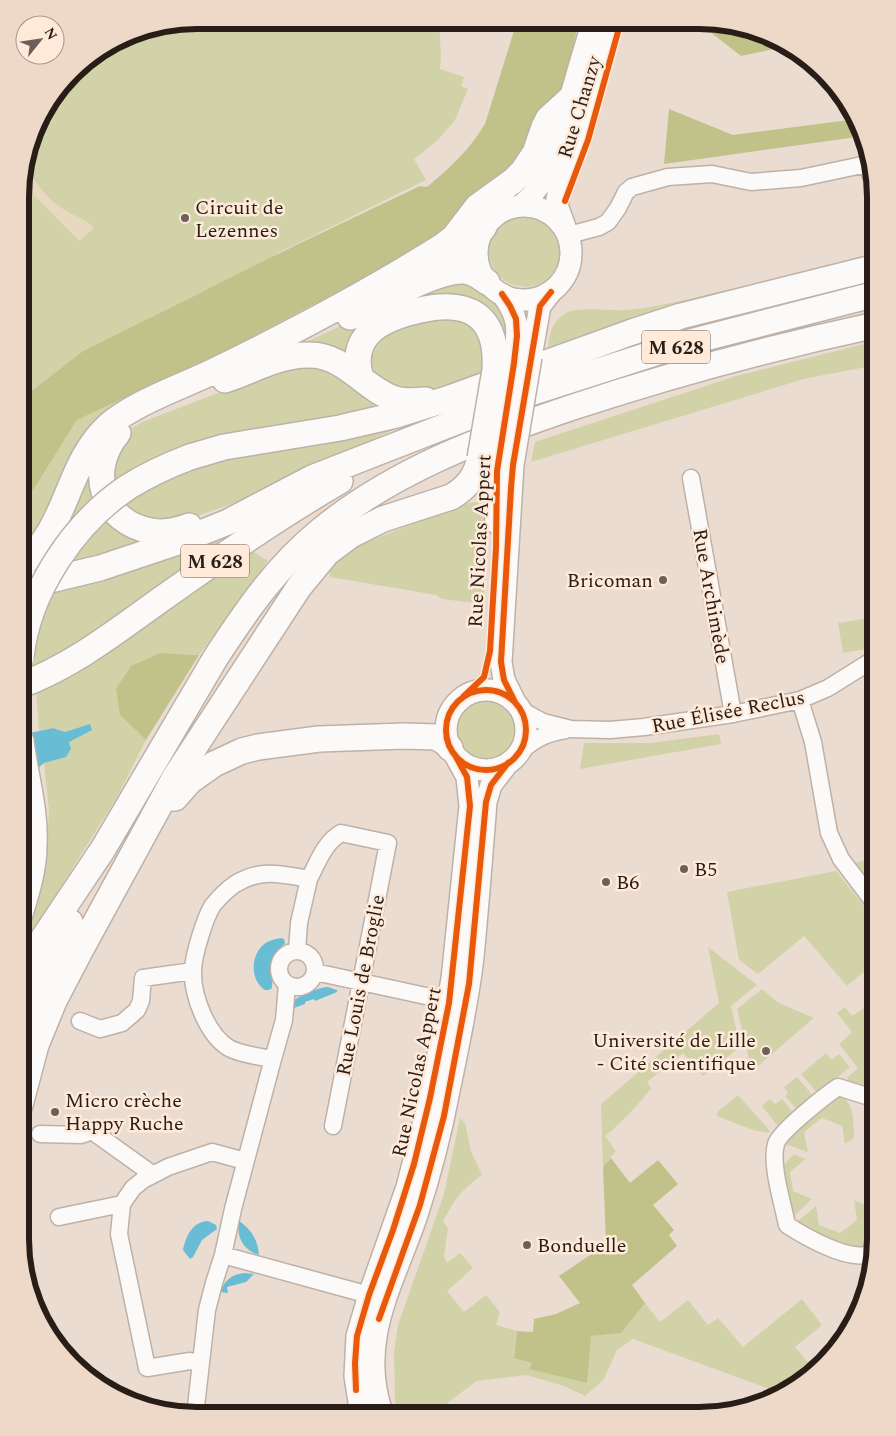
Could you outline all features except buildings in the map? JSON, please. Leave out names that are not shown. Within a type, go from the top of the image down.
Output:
[{"type":"highway","points":[[29,558],[39,549],[48,535],[80,466],[94,442],[108,426],[131,410],[325,315],[430,254],[454,237],[477,207],[513,181],[523,171],[535,153],[548,119],[571,98]]},
{"type":"highway","points":[[325,315],[380,292],[450,258],[469,246],[484,228]]},
{"type":"highway","points":[[29,623],[38,597],[59,557],[82,526],[129,486],[190,457],[224,446],[340,428],[396,415],[440,402],[681,316],[867,269]]},
{"type":"highway","name":"M 628","points":[[267,500],[166,532],[152,532],[127,522],[117,514],[108,502],[101,482],[102,460],[118,432],[137,418],[438,276],[454,271],[472,272],[495,288]]},
{"type":"highway","name":"M 628","points":[[29,585],[100,568],[172,545],[228,522],[312,478],[530,393],[678,346],[867,296]]},
{"type":"highway","points":[[29,1069],[33,1053],[54,1001],[175,777],[261,644],[313,568],[338,543],[364,528],[383,519],[451,497],[459,493],[473,478],[478,468],[497,465],[514,364],[496,355],[494,344],[485,324],[469,310],[452,306],[427,309],[391,318],[373,329],[360,347],[357,358],[361,378]]},
{"type":"highway","name":"M 628","points":[[29,960],[103,849],[216,657],[276,573],[325,527],[368,495],[444,455],[514,427],[622,390],[689,370],[867,326]]},
{"type":"highway","name":"M 628","points":[[196,390],[285,358],[299,355],[311,355],[329,359],[349,368],[383,393],[404,401],[430,400],[475,388]]},
{"type":"highway","name":"M 628","points":[[29,682],[40,678],[86,652],[268,524],[411,440]]},
{"type":"highway","points":[[118,883],[179,793],[202,771],[228,757],[258,747],[349,737],[427,736],[440,739],[453,751]]},
{"type":"highway","points":[[29,789],[33,814],[34,847],[33,865],[29,880]]},
{"type":"highway","name":"M 628","points":[[29,1015],[41,984],[103,849]]},
{"type":"main road","name":"Rue Chanzy","points":[[522,205],[539,188],[550,170],[591,29]]},
{"type":"main road","name":"Rue Chanzy","points":[[567,232],[560,216],[557,198],[577,139],[609,29]]},
{"type":"main road","points":[[522,205],[535,206],[547,211],[558,219],[567,232],[572,254],[570,267],[564,279],[551,292],[539,298],[527,300],[514,299],[495,288],[481,271],[477,259],[477,246],[484,228],[492,218],[503,210],[522,205]]},
{"type":"main road","name":"Rue Nicolas Appert","points":[[464,696],[484,676],[489,661],[496,548],[497,465],[517,336],[516,319],[510,306],[495,288]]},
{"type":"main road","name":"Rue Nicolas Appert","points":[[514,364],[540,306],[551,292]]},
{"type":"main road","name":"Rue Nicolas Appert","points":[[497,465],[501,662],[504,680],[518,706]]},
{"type":"main road","points":[[478,690],[488,690],[503,693],[518,706],[525,720],[526,734],[523,744],[512,760],[491,770],[478,769],[465,764],[453,751],[446,730],[448,717],[454,705],[464,696],[478,690]]},
{"type":"main road","name":"Rue Nicolas Appert","points":[[359,1407],[356,1390],[355,1351],[361,1321],[414,1164],[430,1098],[449,1003],[470,806],[467,777],[453,751]]},
{"type":"main road","name":"Rue Nicolas Appert","points":[[381,1407],[377,1394],[373,1362],[376,1331],[420,1205],[444,1116],[469,984],[486,802],[491,786],[512,760]]},
{"type":"main road","name":"Rue Nicolas Appert","points":[[361,1321],[358,1343],[368,1407]]},
{"type":"main road","points":[[354,1407],[356,1390]]},
{"type":"street","points":[[567,232],[599,227],[608,222],[626,192],[632,187],[668,177],[712,174],[751,182],[801,178],[864,165]]},
{"type":"street","name":"Rue Archimède","points":[[691,478],[733,714]]},
{"type":"street","name":"Rue Élisée Reclus","points":[[518,706],[543,722],[571,729],[610,730],[644,728],[733,714],[800,700],[828,688],[867,664]]},
{"type":"street","points":[[800,700],[813,742],[826,822],[832,842],[846,867],[867,893]]},
{"type":"street","name":"Rue Élisée Reclus","points":[[512,760],[526,746],[542,736],[571,729]]},
{"type":"street","name":"Rue Louis de Broglie","points":[[309,879],[324,849],[332,838],[341,833],[388,843],[333,1126]]},
{"type":"street","points":[[273,1059],[229,1049],[216,1037],[200,1007],[192,971],[203,929],[213,906],[234,884],[271,872],[309,879],[299,923],[298,950]]},
{"type":"street","points":[[298,950],[309,955],[315,966],[315,972],[310,982],[304,986],[287,985],[280,976],[279,964],[286,954],[298,950]]},
{"type":"street","points":[[80,1021],[100,1029],[122,1024],[137,1010],[141,1001],[143,978],[192,971]]},
{"type":"street","points":[[315,972],[435,998],[449,1003]]},
{"type":"street","points":[[195,1407],[207,1310],[223,1255],[245,1161],[284,1020],[287,985]]},
{"type":"street","points":[[867,1097],[838,1087],[785,1131],[776,1143],[774,1164],[787,1225],[810,1239],[851,1254],[867,1254]]},
{"type":"street","points":[[40,1134],[82,1134],[92,1131],[152,1174]]},
{"type":"street","points":[[200,1363],[182,1362],[147,1368],[119,1234],[122,1204],[133,1188],[152,1174],[212,1152],[245,1161]]},
{"type":"street","points":[[59,1217],[122,1204]]},
{"type":"street","points":[[223,1255],[369,1296]]},
{"type":"green space","name":"Circuit de Lezennes","points":[[185,29],[439,29],[440,69],[464,77],[461,86],[468,89],[455,120],[438,140],[414,159],[426,180],[276,254],[273,262],[201,292],[83,351],[29,393],[30,175],[34,153],[46,122],[63,94],[86,70],[122,46],[164,32]]},
{"type":"green space","points":[[515,29],[577,29],[562,95],[530,151],[438,239],[227,350],[77,420],[29,497],[29,393],[83,351],[294,246],[420,186],[427,187],[459,158],[485,124]]},
{"type":"green space","points":[[707,29],[743,34],[777,48],[741,56]]},
{"type":"green space","points":[[669,109],[733,135],[848,120],[856,137],[664,164]]},
{"type":"green space","points":[[525,215],[545,221],[555,231],[561,251],[555,271],[545,281],[525,287],[505,281],[495,271],[489,251],[495,231],[505,221]]},
{"type":"green space","points":[[441,241],[129,403],[29,542],[29,497],[77,420],[227,350]]},
{"type":"green space","points":[[462,278],[483,291],[505,311],[508,333],[504,362],[470,299],[457,295],[424,298],[352,362],[298,348],[304,343],[439,280]]},
{"type":"green space","points":[[762,283],[547,356],[553,326],[560,317],[571,311],[644,308]]},
{"type":"green space","points":[[455,313],[486,339],[485,377],[441,391],[412,394],[371,376],[366,353],[376,335]]},
{"type":"green space","points":[[867,343],[867,367],[804,379],[531,462],[535,442],[736,376]]},
{"type":"green space","points":[[324,365],[406,424],[243,500],[183,521],[163,524],[123,511],[107,474],[127,431],[142,422],[281,369]]},
{"type":"green space","points":[[94,469],[148,541],[50,573],[29,572],[29,559],[78,485]]},
{"type":"green space","points":[[486,501],[484,604],[442,599],[436,595],[330,577],[329,568],[360,545],[469,503]]},
{"type":"green space","points":[[217,539],[219,542],[99,629],[73,645],[29,667],[29,589]]},
{"type":"green space","points":[[249,549],[268,561],[199,655],[160,653],[120,715],[146,740],[117,797],[29,938],[29,922],[36,907],[46,859],[49,811],[44,763],[90,724],[65,732],[53,728],[39,731],[36,688]]},
{"type":"green space","points":[[867,618],[867,649],[843,653],[838,623]]},
{"type":"green space","points":[[160,653],[199,655],[146,740],[120,715],[116,689],[131,666]]},
{"type":"green space","points":[[486,699],[503,704],[511,712],[516,729],[511,746],[503,754],[486,759],[469,754],[461,746],[456,729],[461,712],[469,704]]},
{"type":"green space","points":[[719,734],[721,744],[580,769],[584,743],[650,743]]},
{"type":"green space","points":[[867,860],[867,880],[853,863]]},
{"type":"green space","points":[[836,871],[867,910],[867,969],[847,986],[804,936],[758,974],[739,960],[727,892]]},
{"type":"green space","points":[[708,947],[757,985],[731,1006],[740,1047],[703,1076],[683,1053],[647,1082],[651,1088],[646,1095],[630,1114],[605,1136],[616,1151],[603,1167],[601,1104],[719,1003]]},
{"type":"green space","points":[[762,989],[779,1003],[814,1018],[752,1071],[737,1009]]},
{"type":"green space","points":[[867,1006],[867,1091],[852,1085],[847,1078],[858,1068],[839,1044],[852,1032],[837,1013],[845,1007],[852,1016]]},
{"type":"green space","points":[[826,1053],[832,1060],[839,1054],[850,1067],[818,1094],[801,1074]]},
{"type":"green space","points":[[797,1077],[814,1097],[798,1111],[785,1096],[788,1093],[784,1087]]},
{"type":"green space","points":[[738,1095],[769,1130],[769,1133],[753,1130],[717,1115],[718,1111]]},
{"type":"green space","points":[[839,1096],[844,1098],[850,1106],[853,1116],[854,1138],[845,1144],[842,1126],[822,1118],[804,1132],[808,1152],[783,1143],[801,1125]]},
{"type":"green space","points":[[770,1099],[775,1104],[782,1099],[794,1114],[782,1124],[777,1125],[762,1106]]},
{"type":"green space","points":[[460,1118],[465,1123],[471,1151],[482,1175],[459,1196],[443,1222],[448,1228],[444,1256],[447,1263],[460,1253],[473,1268],[447,1291],[464,1312],[486,1295],[500,1312],[496,1325],[517,1331],[514,1357],[532,1363],[529,1369],[591,1336],[621,1333],[645,1303],[660,1322],[688,1300],[708,1325],[718,1318],[743,1347],[802,1299],[822,1325],[795,1347],[808,1362],[833,1342],[802,1373],[772,1390],[633,1339],[617,1350],[604,1379],[585,1396],[564,1386],[526,1375],[477,1381],[447,1403],[450,1407],[397,1407],[395,1401],[394,1352],[398,1325],[444,1194]]},
{"type":"green space","points":[[794,1154],[806,1159],[790,1172],[793,1191],[812,1199],[792,1218],[780,1169]]},
{"type":"green space","points":[[611,1158],[630,1183],[658,1160],[678,1184],[653,1205],[674,1230],[669,1235],[677,1246],[632,1285],[645,1303],[621,1333],[591,1336],[587,1383],[529,1369],[532,1363],[514,1358],[517,1331],[533,1332],[534,1319],[556,1314],[580,1303],[559,1276],[606,1242],[603,1167]]},
{"type":"green space","points":[[854,1200],[867,1205],[867,1248],[857,1249],[794,1224],[816,1206],[819,1225],[840,1233],[857,1220]]},
{"type":"sand","points":[[30,173],[40,188],[51,199],[63,209],[86,221],[94,228],[79,241],[29,190]]},
{"type":"water","points":[[90,724],[92,730],[69,742],[71,749],[66,757],[44,763],[29,776],[29,733],[53,728],[65,732]]},
{"type":"water","points":[[281,938],[284,939],[285,943],[274,959],[272,988],[265,990],[260,986],[255,975],[255,957],[264,944]]},
{"type":"water","points":[[328,987],[337,990],[337,992],[315,1001],[314,999],[305,1002],[305,1004],[294,1008],[293,1002],[299,997],[314,990]]},
{"type":"water","points":[[208,1221],[216,1225],[217,1229],[202,1240],[190,1259],[183,1250],[188,1235],[198,1224]]},
{"type":"water","points":[[239,1221],[253,1235],[259,1255],[249,1250],[242,1242],[238,1227]]},
{"type":"water","points":[[244,1273],[254,1274],[246,1282],[227,1287],[228,1293],[220,1292],[229,1279]]},
{"type":"cycle path","points":[[565,201],[588,140],[619,29]]},
{"type":"cycle path","points":[[515,702],[504,680],[501,662],[513,465],[540,306],[551,292]]},
{"type":"cycle path","points":[[464,696],[484,677],[490,651],[496,548],[497,471],[517,336],[516,319],[502,294]]},
{"type":"cycle path","points":[[486,690],[501,693],[514,702],[523,715],[526,730],[523,745],[514,758],[501,767],[486,770],[471,767],[458,758],[449,745],[446,730],[449,715],[458,702],[471,693],[486,690]]},
{"type":"cycle path","points":[[356,1390],[357,1336],[369,1295],[393,1230],[414,1164],[430,1098],[449,1003],[470,806],[467,777],[455,755]]},
{"type":"cycle path","points":[[379,1319],[420,1205],[444,1116],[469,984],[486,802],[491,785],[508,763]]},
{"type":"place","name":"Circuit de Lezennes","points":[[185,218]]},
{"type":"place","name":"Bricoman","points":[[663,580]]},
{"type":"place","name":"B5","points":[[684,869]]},
{"type":"place","name":"B6","points":[[606,882]]},
{"type":"place","name":"Université de Lille ‐ Cité scientifique","points":[[766,1051]]},
{"type":"place","name":"Micro crèche Happy Ruche","points":[[55,1112]]},
{"type":"place","name":"Bonduelle","points":[[527,1245]]}]
